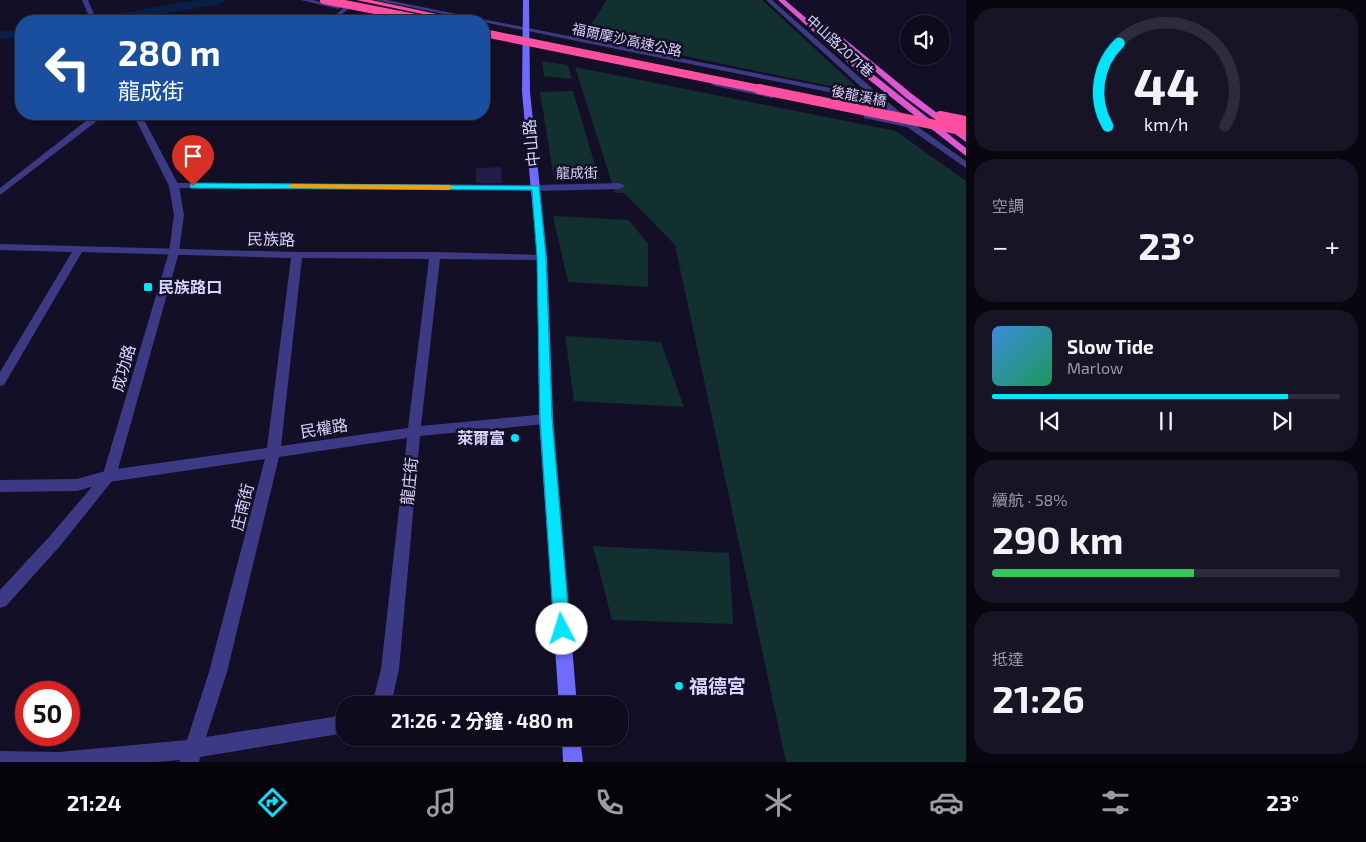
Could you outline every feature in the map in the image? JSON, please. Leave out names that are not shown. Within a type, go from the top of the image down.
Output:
[{"type":"highway","points":[[324,0],[400,15]]},
{"type":"highway","points":[[360,0],[436,15]]},
{"type":"highway","points":[[781,0],[857,66],[966,153]]},
{"type":"highway","points":[[794,0],[809,13]]},
{"type":"highway","name":"福爾摩沙高速公路","points":[[490,26],[765,82]]},
{"type":"highway","points":[[825,26],[909,96],[966,139]]},
{"type":"highway","name":"福爾摩沙高速公路","points":[[490,35],[747,87]]},
{"type":"highway","name":"後龍溪橋","points":[[765,82],[966,120]]},
{"type":"highway","name":"後龍溪橋","points":[[747,87],[966,131]]},
{"type":"main road","name":"中山路","points":[[526,0],[526,92],[542,257],[546,419],[567,696]]},
{"type":"main road","points":[[571,746],[572,762]]},
{"type":"street","points":[[85,0],[91,15]]},
{"type":"street","points":[[304,0],[381,15]]},
{"type":"street","points":[[336,15],[344,8],[347,0]]},
{"type":"street","points":[[378,0],[455,15]]},
{"type":"street","name":"中山路2071巷","points":[[769,0],[880,100],[911,125],[966,164]]},
{"type":"street","points":[[490,22],[880,100]]},
{"type":"street","points":[[490,35],[911,125]]},
{"type":"street","points":[[0,192],[93,120]]},
{"type":"street","name":"成功路","points":[[0,601],[55,542],[108,476],[174,252],[179,215],[174,186],[140,120]]},
{"type":"street","name":"龍成街","points":[[174,186],[536,188],[620,186]]},
{"type":"street","name":"民族路","points":[[0,247],[297,255],[542,257]]},
{"type":"street","points":[[0,382],[79,248]]},
{"type":"street","name":"庄南街","points":[[191,756],[218,672],[274,453],[297,255]]},
{"type":"street","name":"龍庄街","points":[[385,696],[390,669],[414,432],[435,255]]},
{"type":"street","name":"民權路","points":[[0,486],[77,485],[108,476],[414,432],[546,419]]},
{"type":"street","points":[[0,761],[59,762],[191,756],[336,726]]},
{"type":"green space","points":[[607,0],[762,0],[863,93],[584,35]]},
{"type":"green space","points":[[542,61],[568,65],[572,79],[544,76]]},
{"type":"green space","points":[[575,67],[896,131],[966,181],[966,762],[786,762],[675,245],[624,193],[615,193]]},
{"type":"green space","points":[[573,91],[599,179],[554,179],[540,92]]},
{"type":"green space","points":[[553,216],[629,220],[648,244],[648,287],[568,282]]},
{"type":"green space","points":[[565,336],[661,342],[684,407],[574,401]]},
{"type":"green space","points":[[593,546],[729,553],[733,624],[612,620]]},
{"type":"building","points":[[501,167],[502,183],[476,183],[476,168]]},
{"type":"waterway","points":[[134,15],[219,0]]},
{"type":"waterway","points":[[0,35],[15,34]]},
{"type":"slow traffic","points":[[292,186],[449,187]]},
{"type":"place","name":"民族路口","points":[[148,287]]},
{"type":"place","name":"萊爾富","points":[[515,438]]},
{"type":"place","name":"福德宮","points":[[679,686]]},
{"type":"route","points":[[193,186],[536,188],[542,257],[546,419],[562,629]]}]
